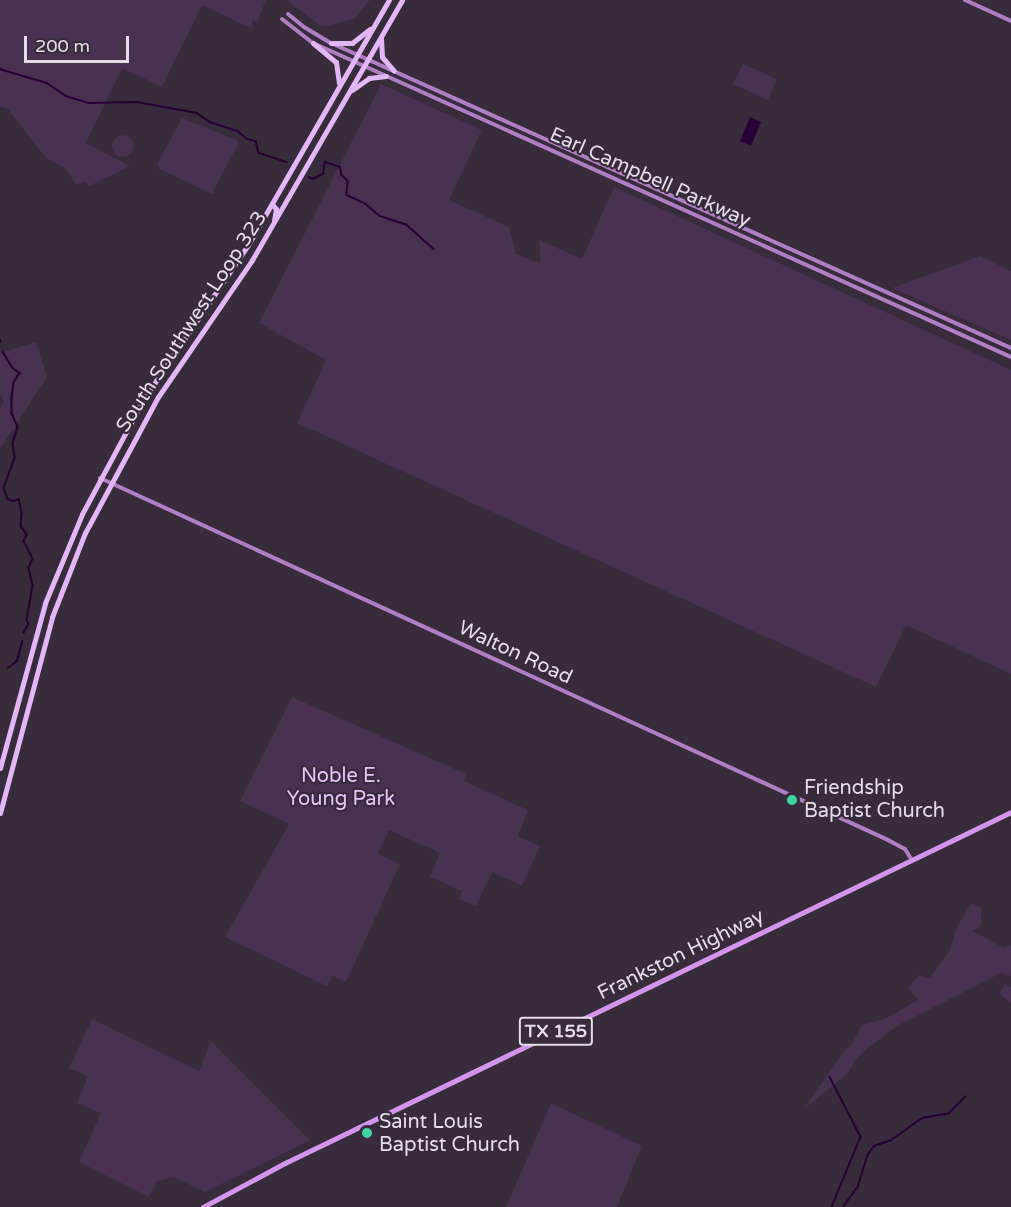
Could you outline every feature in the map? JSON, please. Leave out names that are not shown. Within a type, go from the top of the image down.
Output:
[{"type":"highway","name":"South Southwest Loop 323","points":[[0,768],[49,590],[69,539],[155,380],[242,255],[388,0]]},
{"type":"highway","name":"South Southwest Loop 323","points":[[0,813],[58,597],[80,543],[110,483],[170,377],[240,278],[273,225],[402,0]]},
{"type":"highway","points":[[331,43],[352,43],[375,24]]},
{"type":"highway","points":[[381,37],[382,57],[394,71]]},
{"type":"highway","points":[[313,43],[337,64],[340,76],[338,90]]},
{"type":"highway","points":[[348,93],[369,78],[386,76]]},
{"type":"highway","points":[[272,204],[276,209],[273,225]]},
{"type":"main road","points":[[965,0],[1011,21]]},
{"type":"main road","name":"Earl Campbell Parkway","points":[[288,14],[304,27],[331,43],[1011,348]]},
{"type":"main road","name":"Earl Campbell Parkway","points":[[282,19],[313,43],[1011,357]]},
{"type":"main road","points":[[797,261],[800,253]]},
{"type":"main road","name":"Walton Road","points":[[100,478],[888,840],[905,849],[912,860]]},
{"type":"main road","name":"Frankston Highway","points":[[204,1207],[285,1163],[1011,812]]},
{"type":"green space","points":[[0,0],[266,0],[257,22],[252,20],[253,29],[202,5],[162,87],[122,68],[86,143],[130,166],[89,186],[85,182],[76,184],[65,168],[46,158],[7,108],[0,107]]},
{"type":"green space","points":[[286,0],[370,0],[354,19],[322,27]]},
{"type":"green space","points":[[743,64],[777,79],[768,100],[733,84]]},
{"type":"green space","points":[[381,84],[482,130],[449,200],[509,227],[516,254],[541,264],[539,240],[582,259],[614,187],[1011,370],[1011,674],[906,625],[876,687],[297,423],[326,360],[259,323]]},
{"type":"green space","points":[[182,118],[237,140],[238,144],[212,194],[159,169],[157,164]]},
{"type":"green space","points":[[123,135],[131,138],[134,146],[131,154],[123,157],[115,154],[112,146],[115,138]]},
{"type":"green space","points":[[980,256],[1011,271],[1011,340],[892,288]]},
{"type":"green space","points":[[36,342],[47,377],[0,449],[0,408],[4,401],[0,395],[0,353]]},
{"type":"green space","name":"Noble E. Young Park","points":[[292,697],[466,774],[464,781],[528,810],[518,836],[540,846],[522,886],[492,872],[476,906],[459,899],[462,891],[430,877],[440,853],[389,830],[378,854],[400,864],[346,982],[332,976],[327,986],[225,937],[289,824],[240,801]]},
{"type":"green space","points":[[971,903],[981,908],[981,926],[973,931],[1004,948],[1011,945],[1011,976],[1001,973],[897,1026],[869,1047],[857,1058],[848,1073],[804,1109],[841,1055],[852,1044],[862,1025],[885,1019],[918,1000],[908,988],[919,975],[930,978],[950,950],[956,929]]},
{"type":"green space","points":[[1005,984],[1011,987],[1011,1003],[999,994]]},
{"type":"green space","points":[[92,1019],[199,1071],[211,1041],[310,1140],[205,1192],[174,1177],[157,1181],[149,1197],[79,1162],[101,1113],[77,1103],[88,1076],[69,1068]]},
{"type":"green space","points":[[551,1103],[642,1146],[617,1207],[506,1207]]},
{"type":"shaded area","points":[[750,117],[761,122],[751,146],[740,141]]},
{"type":"waterway","points":[[0,69],[47,83],[66,96],[89,103],[137,102],[197,113],[210,122],[238,131],[247,139],[256,141],[259,153],[287,162]]},
{"type":"waterway","points":[[309,177],[313,179],[323,174],[325,162],[340,167],[342,175],[348,181],[347,195],[366,204],[380,216],[407,225],[434,249]]},
{"type":"waterway","points":[[3,352],[13,368],[20,373],[14,383],[12,397],[12,413],[18,427],[13,443],[15,458],[4,488],[8,499],[13,501],[19,499],[22,513],[21,526],[27,535],[24,541],[33,559],[29,568],[33,586],[27,620],[29,624],[24,633]]},
{"type":"waterway","points":[[8,668],[17,661],[22,642]]},
{"type":"waterway","points":[[830,1077],[861,1137],[832,1207]]},
{"type":"waterway","points":[[843,1207],[858,1186],[867,1156],[874,1146],[891,1140],[922,1118],[949,1113],[965,1097]]},
{"type":"place","name":"Friendship Baptist Church","points":[[792,800]]},
{"type":"place","name":"Saint Louis Baptist Church","points":[[367,1133]]}]
